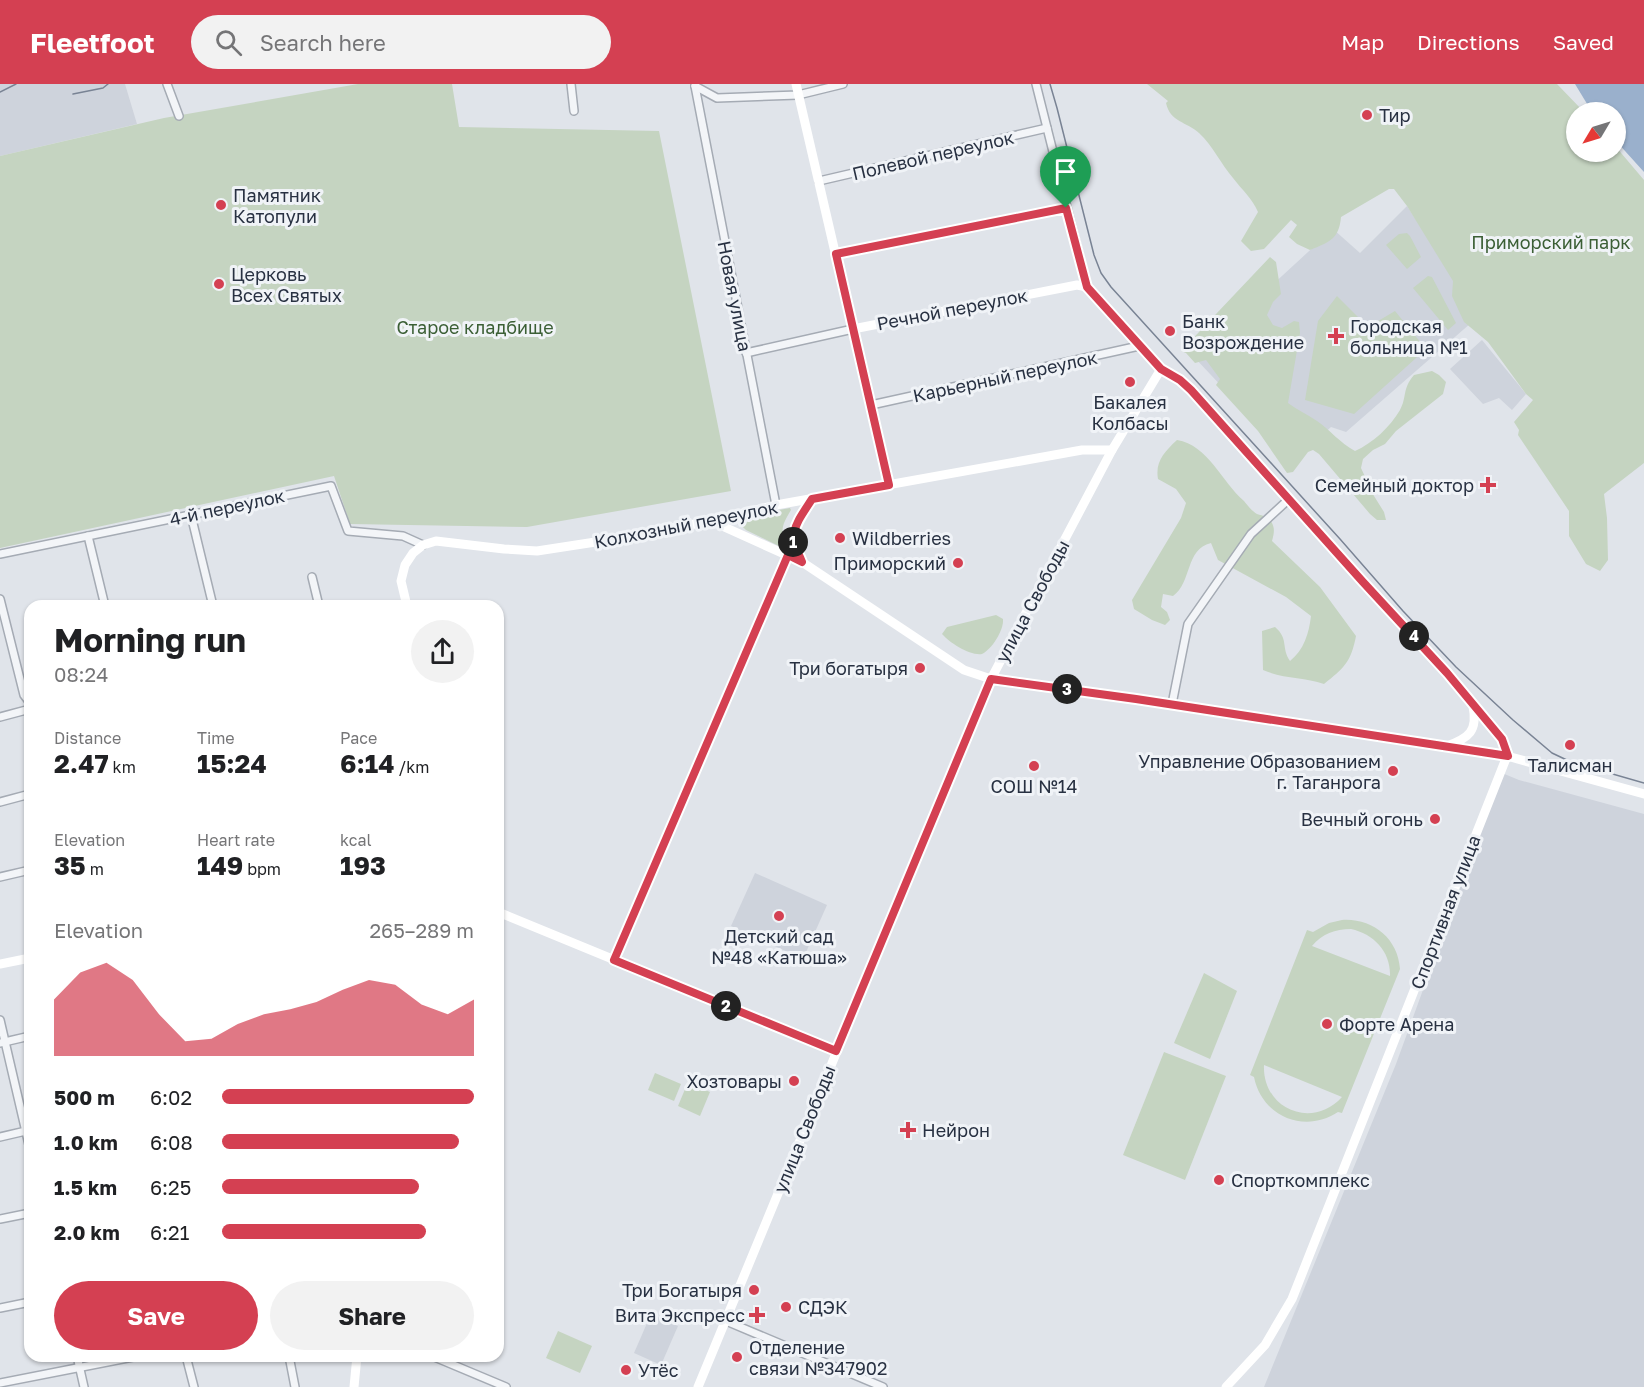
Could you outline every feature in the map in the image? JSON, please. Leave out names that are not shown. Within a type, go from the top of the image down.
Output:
[{"type":"main road","points":[[796,84],[889,485]]},
{"type":"main road","name":"Речной переулок","points":[[853,329],[1077,285],[1087,287]]},
{"type":"main road","points":[[1087,287],[1161,369],[1180,380],[1191,390],[1443,668],[1502,739],[1508,756]]},
{"type":"main road","name":"улица Свободы","points":[[698,1387],[991,679],[1112,450],[1161,369]]},
{"type":"main road","name":"Колхозный переулок","points":[[423,544],[436,541],[504,549],[537,550],[602,541],[711,521],[776,505],[1082,450],[1112,450]]},
{"type":"main road","points":[[802,562],[793,541],[797,522],[812,499]]},
{"type":"main road","points":[[711,521],[802,562],[964,670],[991,679],[1172,704],[1508,756],[1644,794]]},
{"type":"main road","points":[[406,600],[401,581],[405,565],[423,544]]},
{"type":"main road","points":[[1445,747],[1460,741],[1473,730],[1475,718],[1472,703]]},
{"type":"main road","name":"Спортивная улица","points":[[1226,1387],[1265,1345],[1293,1299],[1508,756]]},
{"type":"main road","points":[[504,914],[836,1051]]},
{"type":"main road","points":[[0,964],[24,959]]},
{"type":"main road","points":[[354,1387],[356,1362]]},
{"type":"street","points":[[168,84],[179,116]]},
{"type":"street","points":[[571,84],[574,111]]},
{"type":"street","points":[[694,85],[717,98],[798,95],[843,84]]},
{"type":"street","points":[[1036,84],[1087,287]]},
{"type":"street","name":"Новая улица","points":[[694,85],[776,505]]},
{"type":"street","name":"Полевой переулок","points":[[819,181],[1047,128]]},
{"type":"street","points":[[836,254],[1066,208]]},
{"type":"street","name":"Речной переулок","points":[[746,353],[853,329]]},
{"type":"street","name":"Карьерный переулок","points":[[871,405],[1139,346]]},
{"type":"street","name":"4-й переулок","points":[[0,554],[331,486],[348,531],[403,536],[423,544]]},
{"type":"street","points":[[1172,704],[1188,624],[1251,534],[1289,499]]},
{"type":"street","points":[[191,515],[212,600]]},
{"type":"street","points":[[88,536],[104,600]]},
{"type":"street","points":[[614,960],[788,555]]},
{"type":"street","points":[[312,577],[318,600]]},
{"type":"street","points":[[0,599],[24,695]]},
{"type":"street","points":[[0,717],[24,711]]},
{"type":"street","points":[[0,802],[24,796]]},
{"type":"street","points":[[0,877],[24,871]]},
{"type":"street","points":[[0,1020],[3,1042],[24,1117]]},
{"type":"street","points":[[3,1042],[24,1037]]},
{"type":"street","points":[[0,1137],[24,1132]]},
{"type":"street","points":[[0,1219],[24,1214]]},
{"type":"street","points":[[0,1308],[24,1303]]},
{"type":"street","points":[[726,1321],[883,1387]]},
{"type":"street","points":[[78,1362],[84,1387]]},
{"type":"street","points":[[0,1383],[109,1362]]},
{"type":"street","points":[[188,1362],[194,1387]]},
{"type":"street","points":[[290,1362],[295,1387]]},
{"type":"street","points":[[446,1362],[506,1387]]},
{"type":"shaded area","points":[[0,84],[125,84],[137,124],[0,156]]},
{"type":"shaded area","name":"Городская больница №1","points":[[1407,206],[1479,316],[1346,432],[1331,427],[1293,462],[1194,357],[1333,229],[1360,253]]},
{"type":"shaded area","points":[[1482,340],[1526,394],[1512,410],[1499,398],[1483,404],[1450,369]]},
{"type":"shaded area","points":[[1502,773],[1519,780],[1644,814],[1644,1387],[1264,1387],[1396,1064]]},
{"type":"shaded area","name":"Детский сад №48 «Катюша»","points":[[755,873],[827,905],[803,959],[731,926]]},
{"type":"shaded area","points":[[651,1314],[678,1326],[661,1365],[634,1353]]},
{"type":"green space","name":"Старое кладбище","points":[[358,84],[452,84],[459,127],[659,131],[731,491],[527,527],[350,524],[334,476],[0,548],[0,156],[164,118]]},
{"type":"green space","name":"Приморский парк","points":[[1147,84],[1557,84],[1574,102],[1566,102],[1566,162],[1626,162],[1626,159],[1644,180],[1644,463],[1604,494],[1608,560],[1600,571],[1586,564],[1569,536],[1569,511],[1518,435],[1519,430],[1514,422],[1533,400],[1526,394],[1488,342],[1464,322],[1452,296],[1453,281],[1394,189],[1389,189],[1341,217],[1336,235],[1317,247],[1310,250],[1289,237],[1297,225],[1291,220],[1264,249],[1251,251],[1241,241],[1258,212],[1253,202],[1204,138],[1171,114],[1166,103],[1168,101]]},
{"type":"green space","points":[[1407,233],[1421,257],[1407,269],[1386,245],[1399,234]]},
{"type":"green space","points":[[1270,257],[1276,262],[1281,294],[1273,302],[1267,315],[1273,325],[1282,328],[1294,321],[1299,322],[1300,333],[1288,403],[1317,421],[1350,448],[1355,451],[1362,448],[1386,428],[1400,410],[1406,389],[1414,375],[1432,371],[1446,382],[1443,394],[1396,431],[1385,444],[1373,450],[1363,459],[1361,468],[1386,520],[1377,520],[1370,514],[1319,454],[1313,450],[1308,452],[1293,472],[1287,473],[1258,431],[1216,385],[1220,379],[1206,360],[1195,363],[1181,351]]},
{"type":"green space","points":[[1428,276],[1432,277],[1456,323],[1448,330],[1413,288]]},
{"type":"green space","points":[[1337,296],[1368,327],[1395,311],[1426,349],[1354,414],[1305,400],[1318,321]]},
{"type":"green space","points":[[1177,440],[1188,443],[1206,456],[1252,510],[1269,519],[1274,529],[1272,541],[1320,587],[1356,636],[1346,664],[1324,684],[1263,670],[1262,631],[1275,627],[1279,631],[1290,661],[1305,641],[1311,616],[1286,597],[1218,560],[1211,543],[1203,546],[1197,552],[1179,590],[1173,596],[1163,594],[1161,607],[1167,612],[1170,620],[1165,625],[1134,609],[1132,600],[1181,518],[1186,503],[1176,489],[1158,479],[1157,473],[1159,462]]},
{"type":"green space","points":[[790,508],[783,527],[786,547],[783,548],[746,530],[737,521],[740,517]]},
{"type":"green space","points":[[996,615],[1003,619],[1002,628],[993,644],[982,654],[960,648],[942,634],[947,627]]},
{"type":"green space","points":[[1353,920],[1373,926],[1389,939],[1398,958],[1400,969],[1342,1113],[1338,1112],[1312,1121],[1299,1121],[1287,1118],[1275,1111],[1266,1102],[1254,1077],[1250,1075],[1307,930],[1313,932],[1329,923]],"holes":[[[1351,929],[1367,935],[1380,945],[1388,959],[1390,976],[1312,946],[1329,933]],[[1264,1065],[1342,1097],[1330,1107],[1317,1112],[1304,1113],[1291,1110],[1271,1093]]]},
{"type":"green space","points":[[1204,973],[1237,991],[1210,1059],[1174,1043]]},
{"type":"green space","points":[[1164,1052],[1226,1076],[1185,1180],[1123,1155]]},
{"type":"green space","points":[[655,1073],[681,1084],[674,1101],[648,1090]]},
{"type":"green space","points":[[688,1082],[710,1092],[700,1116],[678,1106]]},
{"type":"green space","points":[[558,1331],[592,1346],[580,1373],[546,1358]]},
{"type":"water","points":[[1575,84],[1644,84],[1644,172],[1626,152],[1626,102],[1586,102]]},
{"type":"tram line","points":[[0,92],[16,84]]},
{"type":"tram line","points":[[73,94],[103,88],[108,84]]},
{"type":"tram line","points":[[1050,84],[1094,255],[1101,273],[1111,287],[1456,667],[1552,753],[1571,762],[1644,783]]},
{"type":"place","name":"Тир","points":[[1367,115]]},
{"type":"place","name":"Памятник Катопули","points":[[221,205]]},
{"type":"place","name":"Церковь Всех Святых","points":[[219,284]]},
{"type":"place","name":"Банк Возрождение","points":[[1170,331]]},
{"type":"place","name":"Городская больница №1","points":[[1336,336]]},
{"type":"place","name":"Бакалея Колбасы","points":[[1130,382]]},
{"type":"place","name":"Семейный доктор","points":[[1488,485]]},
{"type":"place","name":"Wildberries","points":[[840,538]]},
{"type":"place","name":"Приморский","points":[[958,563]]},
{"type":"place","name":"Три богатыря","points":[[920,668]]},
{"type":"place","name":"Талисман","points":[[1570,745]]},
{"type":"place","name":"СОШ №14","points":[[1034,766]]},
{"type":"place","name":"Управление Образованием г. Таганрога","points":[[1393,771]]},
{"type":"place","name":"Вечный огонь","points":[[1435,819]]},
{"type":"place","name":"Детский сад №48 «Катюша»","points":[[779,916]]},
{"type":"place","name":"Форте Арена","points":[[1327,1024]]},
{"type":"place","name":"Хозтовары","points":[[794,1081]]},
{"type":"place","name":"Нейрон","points":[[908,1130]]},
{"type":"place","name":"Спорткомплекс","points":[[1219,1180]]},
{"type":"place","name":"Три Богатыря","points":[[754,1290]]},
{"type":"place","name":"СДЭК","points":[[786,1307]]},
{"type":"place","name":"Вита Экспресс","points":[[757,1315]]},
{"type":"place","name":"Отделение связи №347902","points":[[737,1357]]},
{"type":"place","name":"Утёс","points":[[626,1370]]},
{"type":"route","points":[[1066,208],[1087,287],[1161,369],[1180,380],[1191,390],[1447,673],[1502,739],[1508,756],[1044,685],[991,679],[836,1051],[614,960],[788,555],[802,562],[793,541],[797,522],[812,499],[889,485],[836,254],[1066,208]]}]
